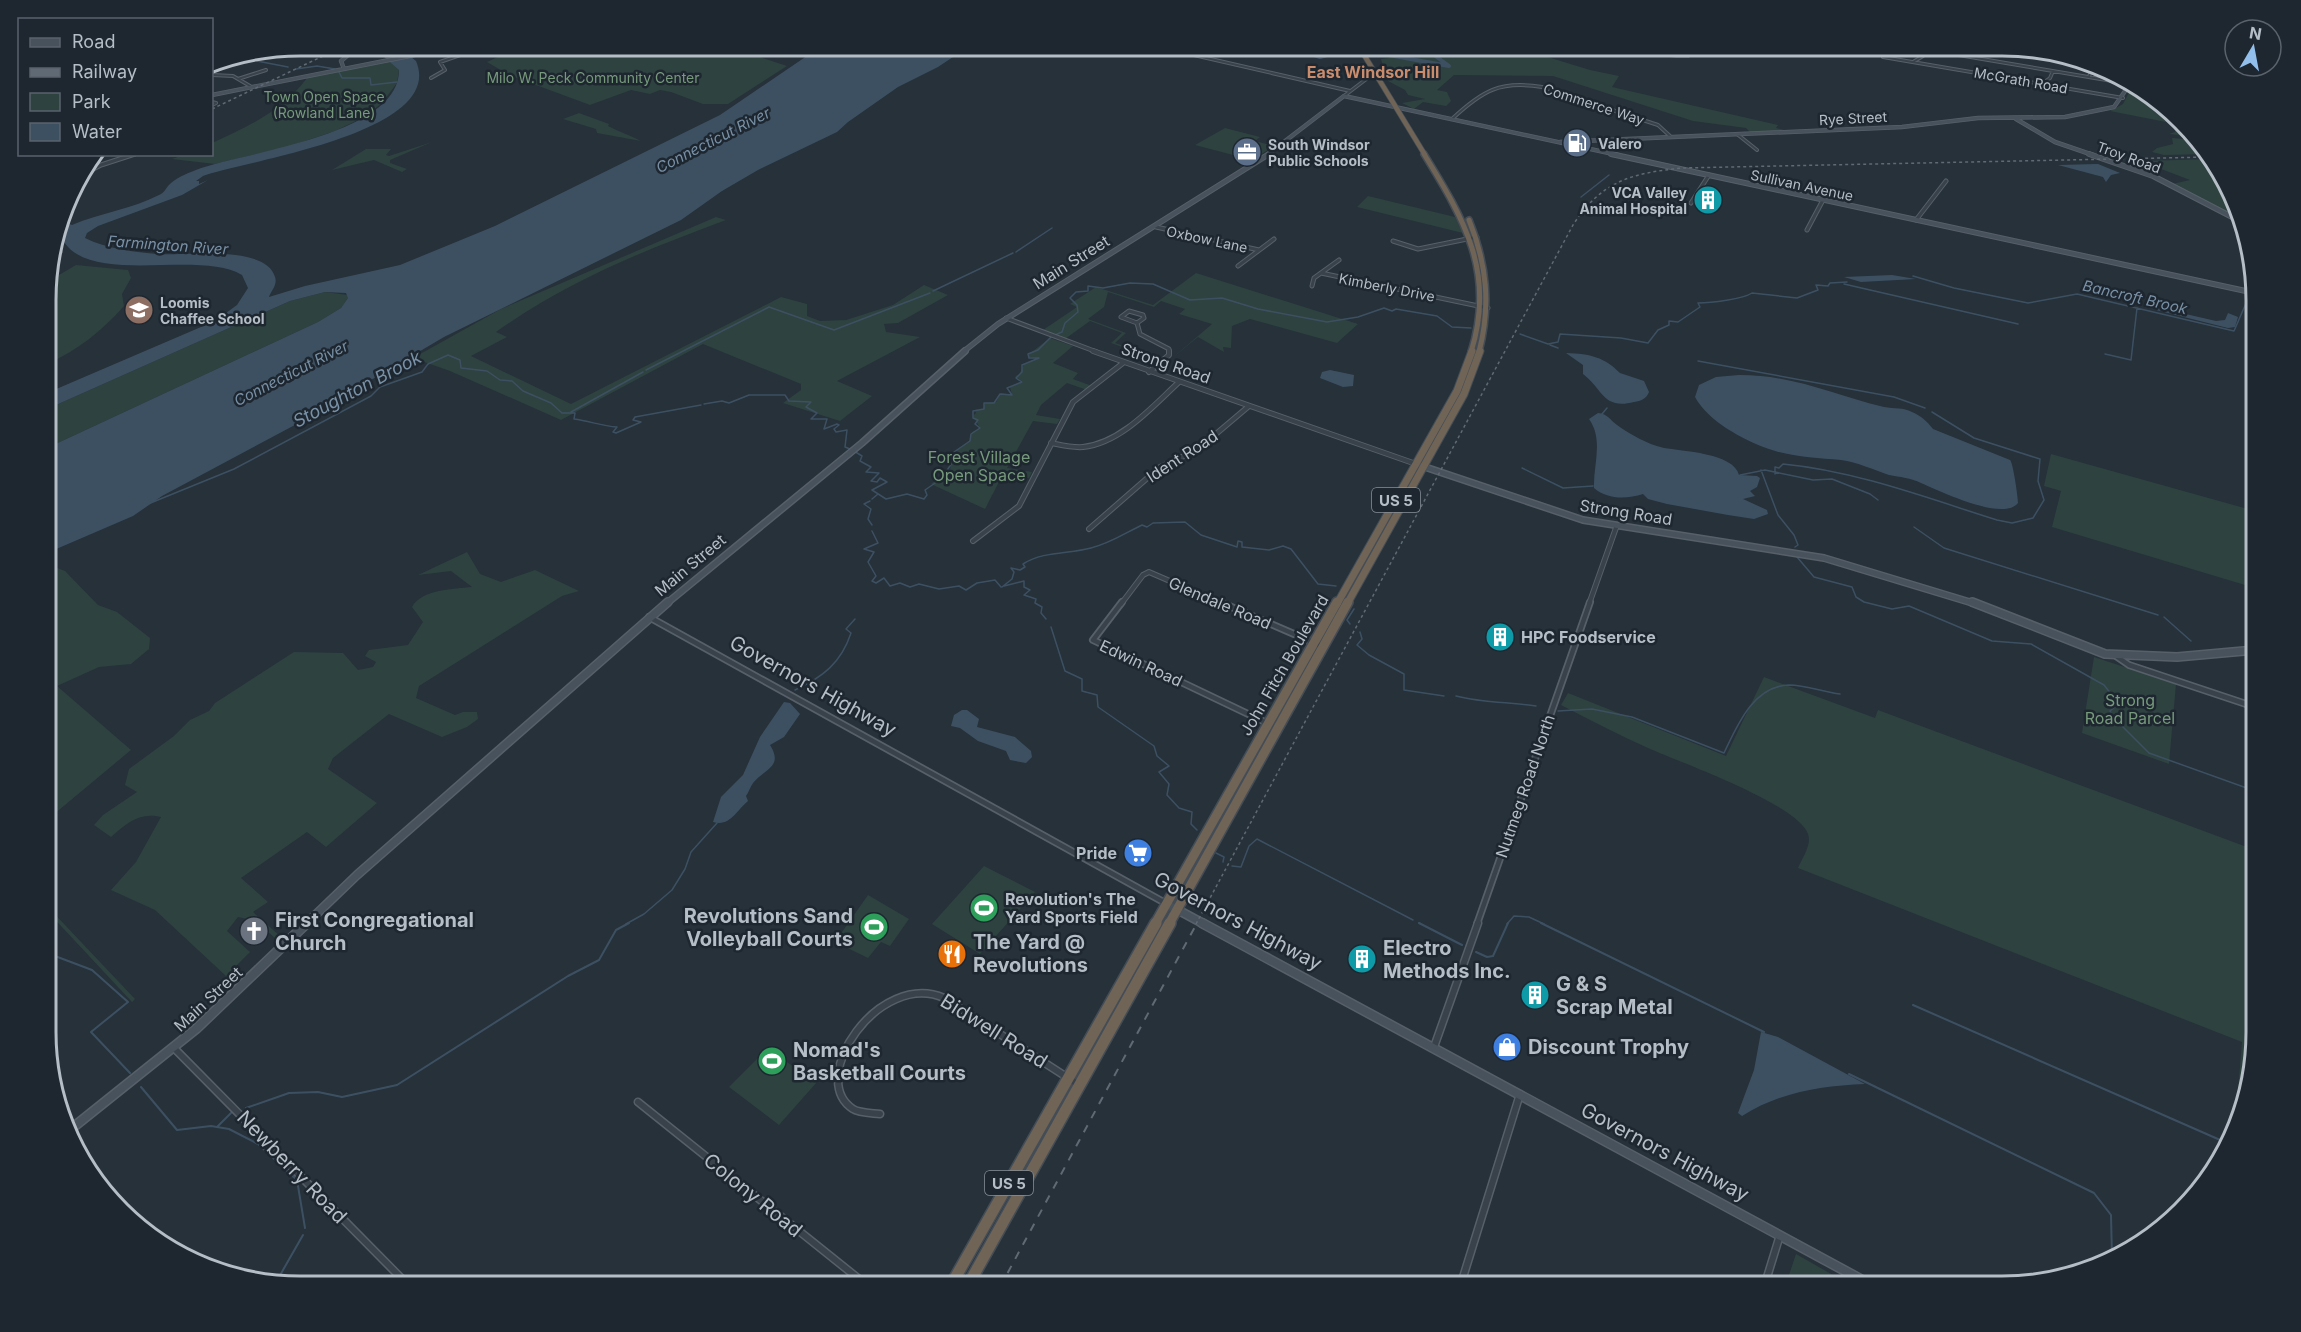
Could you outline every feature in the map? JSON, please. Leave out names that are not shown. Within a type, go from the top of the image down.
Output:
[{"type":"highway","name":"John Fitch Boulevard","points":[[973,1276],[1074,1082],[1420,465],[1475,356],[1485,308],[1482,268],[1474,236],[1367,56]]},
{"type":"highway","name":"John Fitch Boulevard","points":[[1172,907],[1269,724],[1319,645]]},
{"type":"highway","name":"John Fitch Boulevard","points":[[957,1276],[1074,1082]]},
{"type":"street","points":[[344,69],[341,60],[346,56]]},
{"type":"street","points":[[213,95],[410,56]]},
{"type":"street","points":[[431,78],[445,70],[440,63],[452,56]]},
{"type":"street","points":[[1198,56],[1350,91]]},
{"type":"street","points":[[1913,62],[1923,56]]},
{"type":"street","points":[[1967,56],[2106,79]]},
{"type":"street","name":"McGrath Road","points":[[1883,57],[2122,98]]},
{"type":"street","points":[[238,79],[266,70]]},
{"type":"street","points":[[2042,84],[2050,78],[2053,71]]},
{"type":"street","points":[[213,75],[219,72],[247,81],[250,86],[213,95]]},
{"type":"street","points":[[2090,77],[2091,72]]},
{"type":"street","name":"Main Street","points":[[74,1126],[174,1048],[357,875],[649,618],[795,495],[853,451],[969,347],[1006,318],[1091,264],[1156,227],[1279,148],[1369,77]]},
{"type":"street","name":"Commerce Way","points":[[1452,119],[1486,90],[1524,84],[1542,87],[1646,121],[1658,126],[1671,136]]},
{"type":"street","points":[[2122,98],[2127,90]]},
{"type":"street","name":"Sullivan Avenue","points":[[1344,96],[2245,291]]},
{"type":"street","name":"Rye Street","points":[[1559,143],[1568,140],[1902,127],[1978,118],[2056,118],[2091,114],[2114,107],[2122,98]]},
{"type":"street","name":"Troy Road","points":[[2014,118],[2049,139],[2153,176],[2231,217]]},
{"type":"street","points":[[1737,134],[1757,150]]},
{"type":"street","points":[[94,169],[129,156]]},
{"type":"street","points":[[1691,203],[1709,175]]},
{"type":"street","points":[[1916,220],[1946,181]]},
{"type":"street","points":[[1807,230],[1823,200]]},
{"type":"street","name":"Oxbow Lane","points":[[1156,227],[1259,250]]},
{"type":"street","points":[[1393,242],[1423,250],[1440,248],[1455,238],[1474,236]]},
{"type":"street","points":[[1238,266],[1274,239]]},
{"type":"street","points":[[1312,286],[1314,278],[1339,260]]},
{"type":"street","name":"Kimberly Drive","points":[[1321,273],[1345,280],[1397,287],[1485,308]]},
{"type":"street","points":[[1137,324],[1144,318],[1143,315],[1129,311],[1121,317],[1137,324],[1143,336],[1160,342],[1169,349],[1168,355],[1149,372]]},
{"type":"street","name":"Strong Road","points":[[1006,318],[1123,363],[1561,514],[1617,525],[1808,554],[1971,602],[2081,646],[2116,656],[2177,657],[2246,651]]},
{"type":"street","points":[[973,541],[1019,506],[1073,402],[1123,363]]},
{"type":"street","points":[[1051,443],[1083,447],[1096,444],[1142,414],[1179,382]]},
{"type":"street","name":"Ident Road","points":[[1089,529],[1160,467],[1197,450],[1249,406]]},
{"type":"street","name":"Nutmeg Road North","points":[[1434,1047],[1617,525]]},
{"type":"street","name":"Glendale Road","points":[[1149,572],[1319,645]]},
{"type":"street","name":"Edwin Road","points":[[1149,572],[1143,574],[1093,640],[1269,724]]},
{"type":"street","name":"Governors Highway","points":[[649,618],[1172,907],[1855,1276]]},
{"type":"street","points":[[2116,656],[2129,665],[2246,704]]},
{"type":"street","name":"Bidwell Road","points":[[880,1114],[866,1115],[851,1110],[842,1099],[837,1079],[839,1068],[846,1046],[858,1026],[874,1010],[908,992],[921,991],[940,996],[1074,1082]]},
{"type":"street","name":"Newberry Road","points":[[174,1048],[399,1276]]},
{"type":"street","points":[[1463,1276],[1520,1094]]},
{"type":"street","name":"Colony Road","points":[[638,1102],[855,1276]]},
{"type":"street","points":[[1767,1276],[1780,1234]]},
{"type":"green space","name":"Milo W. Peck Community Center","points":[[500,56],[757,56],[787,66],[728,104],[703,104],[660,90],[650,94],[631,90],[590,105],[509,75],[487,62]]},
{"type":"green space","points":[[1403,56],[1544,56],[1619,76],[1612,87],[1778,125],[1776,128],[1789,131],[1750,132],[1746,128],[1693,121],[1553,76],[1454,75],[1437,90],[1447,92],[1451,101],[1446,106],[1423,102],[1414,109],[1402,103],[1425,99],[1408,95],[1405,90],[1388,81],[1388,71],[1384,70],[1381,59]]},
{"type":"green space","name":"Town Open Space (Rowland Lane)","points":[[390,61],[399,70],[397,83],[382,103],[364,117],[335,131],[287,147],[215,164],[172,159],[180,156],[213,156],[213,143],[252,124],[276,108],[307,78]]},
{"type":"green space","points":[[2129,92],[2169,123],[2110,111],[2123,104]]},
{"type":"green space","points":[[579,113],[609,124],[608,126],[641,141],[597,133],[596,129],[563,119]]},
{"type":"green space","points":[[1225,128],[1260,137],[1255,141],[1274,146],[1252,160],[1195,145]]},
{"type":"green space","points":[[2175,129],[2197,154],[2164,155],[2152,152],[2157,148],[2173,144],[2172,138],[2184,139],[2179,135],[2169,134],[2175,132]]},
{"type":"green space","points":[[432,142],[390,160],[390,163],[407,169],[402,172],[374,160],[332,170],[366,149],[391,149],[386,155],[389,156]]},
{"type":"green space","points":[[2201,159],[2213,178],[2230,213],[2172,184],[2190,180],[2140,161]]},
{"type":"green space","points":[[1368,196],[1455,217],[1463,233],[1357,207]]},
{"type":"green space","points":[[716,217],[726,220],[607,268],[552,297],[496,332],[507,337],[471,356],[571,404],[781,297],[807,304],[807,316],[820,321],[846,320],[893,305],[924,285],[948,295],[898,323],[884,324],[886,332],[920,337],[837,381],[872,396],[840,421],[783,403],[801,390],[801,384],[703,344],[561,420],[450,371],[413,358],[501,309]]},
{"type":"green space","points":[[76,265],[128,270],[131,278],[122,294],[124,306],[88,340],[56,360],[56,284],[57,276]]},
{"type":"green space","points":[[1196,273],[1358,324],[1337,343],[1250,319],[1232,326],[1231,348],[1223,347],[1224,352],[1198,337],[1171,359],[1212,324],[1179,314],[1185,309],[1161,301],[1154,307],[1108,292],[1104,307],[1088,319],[1126,333],[1115,343],[1162,359],[1130,349],[1116,358],[1128,349],[1111,343],[1122,333],[1090,321],[1065,339],[1043,330],[1077,307],[1070,304],[1096,287],[1153,305]]},
{"type":"green space","points":[[325,292],[348,295],[341,308],[318,322],[56,444],[56,405],[290,301]]},
{"type":"green space","name":"Forest Village Open Space","points":[[1050,338],[1073,346],[1053,363],[1078,373],[1073,379],[1092,386],[1087,390],[1067,383],[1041,405],[1036,415],[1060,419],[1057,424],[1033,421],[1007,468],[1032,472],[1029,478],[1003,474],[985,509],[931,484],[950,469],[955,451],[970,440],[972,432],[980,428],[973,416],[976,413],[975,410],[983,409],[985,403],[996,402],[1001,393],[1012,395],[1010,387],[1023,382],[1015,376],[1019,375],[1024,364],[1037,358],[1029,357],[1029,354]]},
{"type":"green space","points":[[2051,454],[2246,508],[2246,585],[2052,527],[2061,491],[2044,486]]},
{"type":"green space","points":[[467,552],[480,574],[501,582],[535,570],[579,591],[562,596],[419,686],[416,698],[455,715],[463,712],[477,712],[478,719],[467,727],[442,737],[389,714],[333,758],[328,769],[377,803],[326,847],[307,832],[241,878],[268,902],[253,912],[280,936],[276,939],[256,921],[238,917],[227,931],[250,952],[226,976],[155,910],[111,890],[136,862],[161,817],[140,817],[128,823],[111,837],[94,825],[103,815],[137,792],[125,785],[129,769],[174,736],[190,720],[209,711],[215,703],[294,652],[343,653],[358,670],[373,667],[376,662],[365,656],[369,650],[408,645],[423,622],[412,607],[417,601],[431,593],[472,587],[451,571],[418,575]]},
{"type":"green space","points":[[56,568],[65,571],[98,605],[117,612],[150,638],[149,649],[131,664],[99,667],[57,686],[131,750],[56,812]]},
{"type":"green space","name":"Strong Road Parcel","points":[[2094,657],[2176,684],[2169,764],[2082,733]]},
{"type":"green space","points":[[1764,677],[1875,718],[1878,710],[2246,847],[2246,1032],[2238,1090],[2242,1042],[1798,868],[1808,847],[1808,834],[1800,822],[1783,810],[1736,785],[1637,743],[1561,705],[1568,693],[1726,756]]},
{"type":"green space","name":"Revolution's The Yard Sports Field","points":[[984,866],[1035,892],[980,954],[932,924]]},
{"type":"green space","name":"Revolutions Sand Volleyball Courts","points":[[868,895],[909,919],[890,946],[881,942],[868,958],[835,942]]},
{"type":"green space","points":[[56,916],[135,999],[132,1002],[56,921]]},
{"type":"green space","points":[[767,1049],[817,1082],[779,1125],[729,1087]]},
{"type":"green space","points":[[1796,1254],[1835,1276],[1789,1276]]},
{"type":"water","name":"Connecticut River","points":[[383,56],[410,56],[416,61],[417,86],[402,107],[373,125],[297,152],[203,176],[196,181],[199,181],[199,184],[208,180],[182,195],[98,226],[87,233],[85,238],[111,247],[140,252],[222,254],[256,260],[268,267],[275,277],[275,286],[269,297],[305,286],[400,265],[495,226],[720,115],[807,56],[954,56],[898,87],[837,132],[758,170],[722,191],[681,220],[444,337],[293,426],[162,496],[133,516],[56,549],[56,444],[318,322],[341,308],[348,298],[346,293],[325,292],[290,301],[56,405],[56,389],[215,321],[237,305],[248,288],[242,275],[222,268],[198,265],[115,264],[91,260],[72,251],[63,239],[67,223],[72,225],[138,204],[161,194],[181,176],[196,170],[281,148],[347,126],[374,111],[392,93],[399,70]]},
{"type":"water","points":[[2098,164],[2120,173],[2111,175],[2106,182],[2103,177],[2058,165]]},
{"type":"water","points":[[1892,275],[1916,279],[1861,282],[1844,277]]},
{"type":"water","points":[[2151,306],[2216,321],[2225,320],[2228,313],[2238,317],[2235,327],[2228,328],[2144,307]]},
{"type":"water","points":[[1566,353],[1583,354],[1602,360],[1620,373],[1644,381],[1649,392],[1645,398],[1637,402],[1624,404],[1610,401],[1583,374],[1583,365]]},
{"type":"water","points":[[1330,370],[1354,375],[1353,386],[1343,387],[1320,378],[1322,372]]},
{"type":"water","points":[[1739,375],[1778,378],[1884,407],[1909,410],[1924,419],[1933,429],[2010,460],[2018,503],[2010,508],[1986,507],[1956,498],[1913,480],[1889,475],[1853,462],[1786,454],[1748,440],[1717,422],[1695,397],[1699,385],[1716,377]]},
{"type":"water","points":[[1598,413],[1607,416],[1639,439],[1651,444],[1706,454],[1728,462],[1739,475],[1757,476],[1760,478],[1757,487],[1750,491],[1755,496],[1743,499],[1767,510],[1768,514],[1754,519],[1667,504],[1648,499],[1643,494],[1618,497],[1599,492],[1594,488],[1596,435],[1589,419]]},
{"type":"water","points":[[784,702],[790,703],[800,714],[784,737],[770,745],[774,752],[774,763],[753,783],[746,796],[748,801],[732,817],[724,822],[713,822],[721,797],[743,775],[760,737]]},
{"type":"water","points":[[967,710],[979,719],[977,727],[1015,737],[1031,751],[1032,757],[1026,763],[1010,760],[1006,751],[978,741],[960,728],[951,726],[954,715]]},
{"type":"water","points":[[1761,1032],[1778,1037],[1865,1084],[1833,1086],[1801,1092],[1771,1101],[1742,1116],[1738,1113],[1754,1070]]},
{"type":"waterway","points":[[1317,56],[1324,56]]},
{"type":"waterway","points":[[1394,56],[1449,66],[1435,56]]},
{"type":"waterway","points":[[1677,56],[1688,56]]},
{"type":"waterway","points":[[260,59],[257,61],[288,67]]},
{"type":"waterway","points":[[296,69],[317,66],[335,69]]},
{"type":"waterway","points":[[339,72],[342,78],[370,78],[371,85],[397,82]]},
{"type":"waterway","points":[[1581,197],[1609,175]]},
{"type":"waterway","points":[[1016,252],[1052,228]]},
{"type":"waterway","points":[[933,291],[1013,253]]},
{"type":"waterway","name":"Bancroft Brook","points":[[1913,276],[1954,288],[2028,303],[2077,294],[2137,308]]},
{"type":"waterway","name":"Bancroft Brook","points":[[1520,334],[1548,344],[1558,342],[1560,334],[1621,338],[1648,343],[1658,330],[1669,325],[1669,321],[1678,322],[1700,307],[1698,303],[1734,299],[1752,293],[1797,298],[1818,290],[1816,285],[1828,286],[1830,283],[1847,282]]},
{"type":"waterway","name":"Bancroft Brook","points":[[1055,335],[1062,332],[1065,323],[1078,312],[1077,305],[1070,298],[1076,292],[1088,291],[1088,286],[1103,288],[1130,283],[1153,284],[1190,300],[1222,298],[1258,309],[1327,322],[1358,317],[1384,308],[1437,316],[1452,327],[1471,328]]},
{"type":"waterway","points":[[1844,284],[2018,324]]},
{"type":"waterway","points":[[646,370],[769,307],[834,330],[930,293]]},
{"type":"waterway","name":"Bancroft Brook","points":[[2137,308],[2234,331],[2246,303]]},
{"type":"waterway","points":[[2105,354],[2131,360],[2137,308]]},
{"type":"waterway","name":"Bancroft Brook","points":[[854,451],[862,456],[860,461],[871,467],[866,472],[879,473],[871,481],[877,482],[880,478],[887,482],[872,490],[886,499],[907,494],[924,499],[927,495],[925,490],[941,479],[952,463],[954,452],[970,441],[971,434],[980,428],[975,424],[978,420],[973,418],[973,411],[984,409],[984,403],[994,403],[1000,394],[1012,395],[1007,388],[1022,382],[1016,378],[1022,372],[1022,365],[1039,358],[1029,358],[1028,354],[1038,350],[1051,337]]},
{"type":"waterway","name":"Bancroft Brook","points":[[1550,345],[1558,348]]},
{"type":"waterway","name":"Stoughton Brook","points":[[148,504],[234,469],[371,396],[380,387],[422,372],[428,364],[448,355],[460,360],[461,368],[487,371],[500,380],[512,381],[523,391],[551,403],[562,413],[575,413],[574,419],[617,427],[613,432],[616,433],[641,422],[633,420],[635,417],[701,405]]},
{"type":"waterway","points":[[1698,361],[1894,397],[1925,408]]},
{"type":"waterway","points":[[571,412],[643,372]]},
{"type":"waterway","name":"Stoughton Brook","points":[[704,404],[722,401],[729,403],[749,395],[785,395],[789,401],[811,402],[806,407],[817,413],[811,419],[827,419],[824,429],[837,424],[839,425],[834,429],[836,432],[847,430],[845,447],[850,449]]},
{"type":"waterway","points":[[1602,414],[1607,408]]},
{"type":"waterway","points":[[1775,472],[1775,467],[1779,468],[1783,464],[1810,468],[1891,486],[1997,520],[2012,523],[2033,518],[2044,500],[2038,481],[2040,459],[1974,438],[1932,412]]},
{"type":"waterway","points":[[1522,468],[1563,488],[1593,486]]},
{"type":"waterway","points":[[1740,475],[1761,471]]},
{"type":"waterway","points":[[1761,471],[1778,515],[1794,535],[1798,545],[1795,547]]},
{"type":"waterway","points":[[1761,471],[1775,472]]},
{"type":"waterway","points":[[1775,472],[1813,480],[1832,479],[1870,494],[1878,500]]},
{"type":"waterway","name":"Stoughton Brook","points":[[872,499],[878,494]]},
{"type":"waterway","name":"Stoughton Brook","points":[[870,501],[864,504],[871,509],[868,519],[872,525]]},
{"type":"waterway","name":"Stoughton Brook","points":[[1002,587],[1012,579],[1014,572],[1011,568],[1020,570],[1025,567],[1023,564],[1039,557],[1098,546],[1142,525],[1147,527],[1153,523],[1185,522],[1201,535],[1237,547],[1238,541],[1242,542],[1242,547],[1269,550],[1283,546],[1291,549],[1318,584],[1336,586]]},
{"type":"waterway","points":[[1914,527],[1944,548],[2158,615]]},
{"type":"waterway","name":"Stoughton Brook","points":[[872,531],[878,543],[864,549],[874,552],[868,562],[876,576],[872,581],[876,583],[884,578],[890,586],[900,583],[910,587],[919,584],[939,589],[959,586],[966,590],[977,583],[995,580],[1001,587]]},
{"type":"waterway","points":[[1797,557],[1814,577],[1852,587],[1856,597],[1864,602],[1892,609],[1909,606],[1992,641],[2031,644],[2104,685],[2115,699],[2115,707],[2110,711],[2114,718],[2149,753],[2246,788]]},
{"type":"waterway","points":[[1004,586],[1024,581],[1024,587],[1030,590],[1024,595],[1036,599],[1035,603],[1042,607],[1041,613],[1046,619]]},
{"type":"waterway","name":"Stoughton Brook","points":[[1350,624],[1347,620],[1354,609]]},
{"type":"waterway","points":[[2164,617],[2191,641]]},
{"type":"waterway","points":[[795,690],[814,680],[836,661],[851,633],[846,629],[855,619]]},
{"type":"waterway","points":[[1051,627],[1065,671],[1082,679],[1082,691],[1097,695],[1098,707],[1154,746],[1157,756],[1169,766],[1159,772],[1169,784],[1167,795],[1179,808],[1192,812],[1191,824],[1197,830]]},
{"type":"waterway","name":"Stoughton Brook","points":[[1360,632],[1362,639],[1357,645],[1369,655],[1404,674],[1404,690],[1444,696]]},
{"type":"waterway","name":"Stoughton Brook","points":[[1558,711],[1592,709],[1632,717],[1724,753],[1748,709],[1765,692],[1789,685],[1840,694]]},
{"type":"waterway","name":"Stoughton Brook","points":[[1456,696],[1536,706]]},
{"type":"waterway","points":[[626,924],[644,914],[672,890],[685,869],[691,852],[717,823]]},
{"type":"waterway","points":[[1232,866],[1241,867],[1249,846],[1257,839],[1413,920]]},
{"type":"waterway","points":[[1216,853],[1224,857],[1223,862]]},
{"type":"waterway","points":[[1507,924],[1514,916],[1529,917],[1544,924]]},
{"type":"waterway","points":[[246,1108],[289,1093],[318,1092],[342,1097],[397,1085],[568,976],[599,960],[616,930],[629,923]]},
{"type":"waterway","points":[[1421,924],[1419,923],[1462,945]]},
{"type":"waterway","points":[[1476,952],[1487,957],[1493,956],[1508,923]]},
{"type":"waterway","points":[[1541,923],[1764,1032]]},
{"type":"waterway","points":[[56,956],[92,970],[128,1002],[91,1032],[130,1073]]},
{"type":"waterway","points":[[1913,1005],[2220,1140]]},
{"type":"waterway","points":[[1849,1074],[2094,1193],[2111,1215],[2112,1250]]},
{"type":"waterway","points":[[141,1087],[177,1130],[211,1126],[229,1129],[258,1144],[297,1180],[305,1228]]},
{"type":"waterway","points":[[218,1126],[232,1112]]},
{"type":"waterway","points":[[280,1275],[303,1235]]},
{"type":"railway","points":[[213,109],[323,56]]},
{"type":"railway","points":[[1196,924],[1573,225],[1595,198],[1607,189],[1634,176],[1683,168],[2199,157]]},
{"type":"railway","points":[[1006,1276],[1197,923]]},
{"type":"place","name":"Valero","points":[[1577,143]]},
{"type":"place","name":"South Windsor Public Schools","points":[[1247,152]]},
{"type":"place","name":"VCA Valley Animal Hospital","points":[[1708,200]]},
{"type":"place","name":"Loomis Chaffee School","points":[[139,310]]},
{"type":"place","name":"HPC Foodservice","points":[[1500,637]]},
{"type":"place","name":"Pride","points":[[1138,853]]},
{"type":"place","name":"Revolution's The Yard Sports Field","points":[[984,908]]},
{"type":"place","name":"Revolutions Sand Volleyball Courts","points":[[874,927]]},
{"type":"place","name":"First Congregational Church","points":[[254,931]]},
{"type":"place","name":"The Yard @ Revolutions","points":[[952,954]]},
{"type":"place","name":"Electro Methods Inc.","points":[[1362,959]]},
{"type":"place","name":"G & S Scrap Metal","points":[[1535,995]]},
{"type":"place","name":"Discount Trophy","points":[[1507,1047]]},
{"type":"place","name":"Nomad's Basketball Courts","points":[[772,1061]]},
{"type":"district","name":"East Windsor Hill","points":[[1373,72]]},
{"type":"water label","name":"Farmington River","points":[[168,245]]}]
